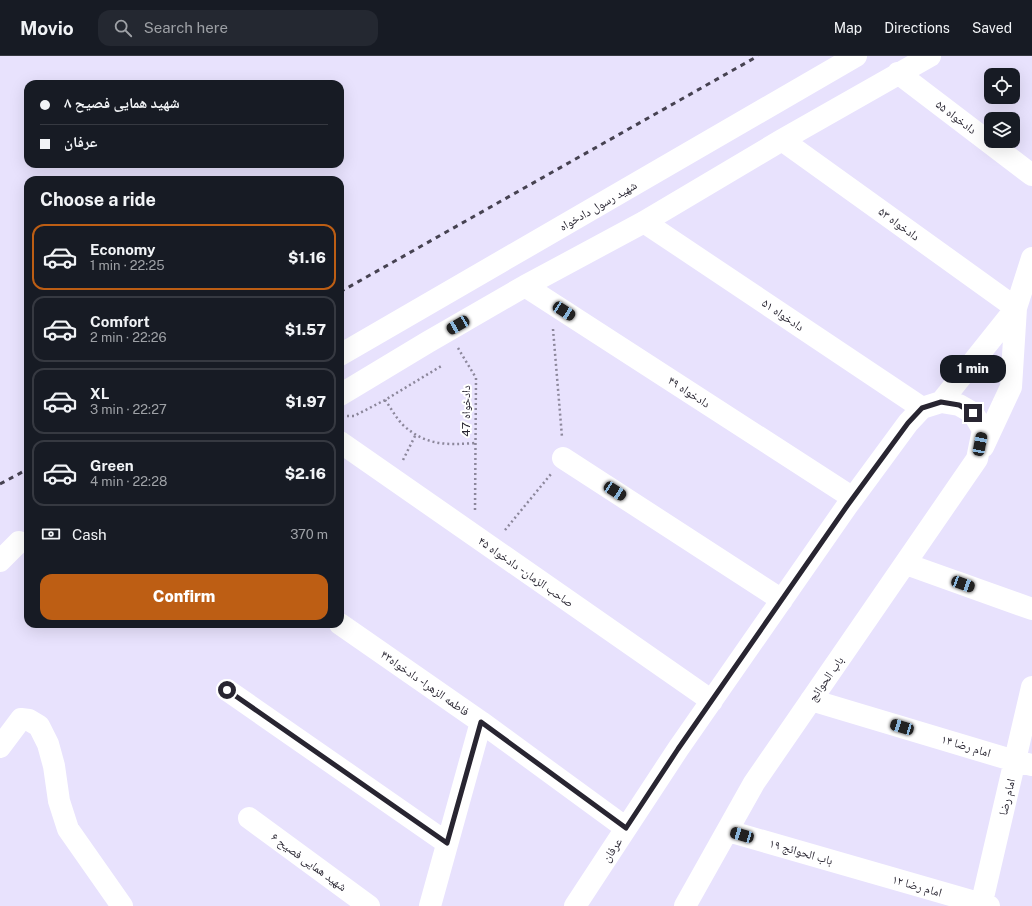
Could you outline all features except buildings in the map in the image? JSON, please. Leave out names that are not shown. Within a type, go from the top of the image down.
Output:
[{"type":"street","name":"شهید رسول دادخواه","points":[[344,353],[856,56]]},
{"type":"street","points":[[344,393],[444,332],[525,286],[644,222],[782,140],[930,56]]},
{"type":"street","name":"دادخواه ۵۵","points":[[898,73],[1032,175]]},
{"type":"street","name":"دادخواه ۵۳","points":[[782,140],[1016,308]]},
{"type":"street","name":"دادخواه ۵۱","points":[[644,222],[932,405]]},
{"type":"street","name":"باب الحوائج","points":[[685,906],[754,783],[977,459],[1011,387],[1016,308],[1032,258]]},
{"type":"street","name":"دادخواه ۴۹","points":[[525,286],[853,498]]},
{"type":"street","name":"عرفان","points":[[575,906],[678,749],[895,439],[932,405],[1016,308]]},
{"type":"street","name":"باب الحوائج","points":[[932,405],[959,405],[973,413],[983,430],[977,459]]},
{"type":"street","name":"صاحب الزمان - دادخواه ۴۵","points":[[344,445],[712,701]]},
{"type":"street","points":[[564,458],[782,600]]},
{"type":"street","points":[[0,552],[24,539]]},
{"type":"street","points":[[0,561],[24,539]]},
{"type":"street","points":[[906,564],[1032,609]]},
{"type":"street","name":"فاطمه الزهرا - دادخواه۴۳","points":[[344,627],[481,722],[626,828]]},
{"type":"street","name":"امام رضا","points":[[984,905],[1023,763],[1032,687]]},
{"type":"street","points":[[227,690],[447,843]]},
{"type":"street","name":"امام رضا ۱۴","points":[[811,700],[1023,763]]},
{"type":"street","points":[[0,747],[20,719],[29,720],[39,726],[48,744],[54,766],[60,801],[68,829],[122,906]]},
{"type":"street","points":[[430,906],[481,722]]},
{"type":"street","name":"شهید همایی فصیح ۶","points":[[249,818],[369,906]]},
{"type":"street","name":"باب الحوائج ۱۹","points":[[728,831],[851,867]]},
{"type":"street","name":"امام رضا ۱۲","points":[[851,867],[984,905]]},
{"type":"path","points":[[491,547],[564,458],[551,302]]},
{"type":"path","name":"دادخواه 47","points":[[444,332],[461,350],[476,378],[475,510],[469,532]]},
{"type":"path","points":[[344,416],[354,416],[385,400],[443,365]]},
{"type":"path","points":[[385,400],[403,425],[429,442],[451,444],[475,443]]},
{"type":"path","points":[[393,479],[416,434]]},
{"type":"railway","points":[[344,290],[758,56]]},
{"type":"railway","points":[[0,484],[24,471]]},
{"type":"route","points":[[227,690],[447,843],[481,722],[626,828],[678,749],[847,506],[908,423],[922,408],[941,402],[959,405],[973,413]]}]
